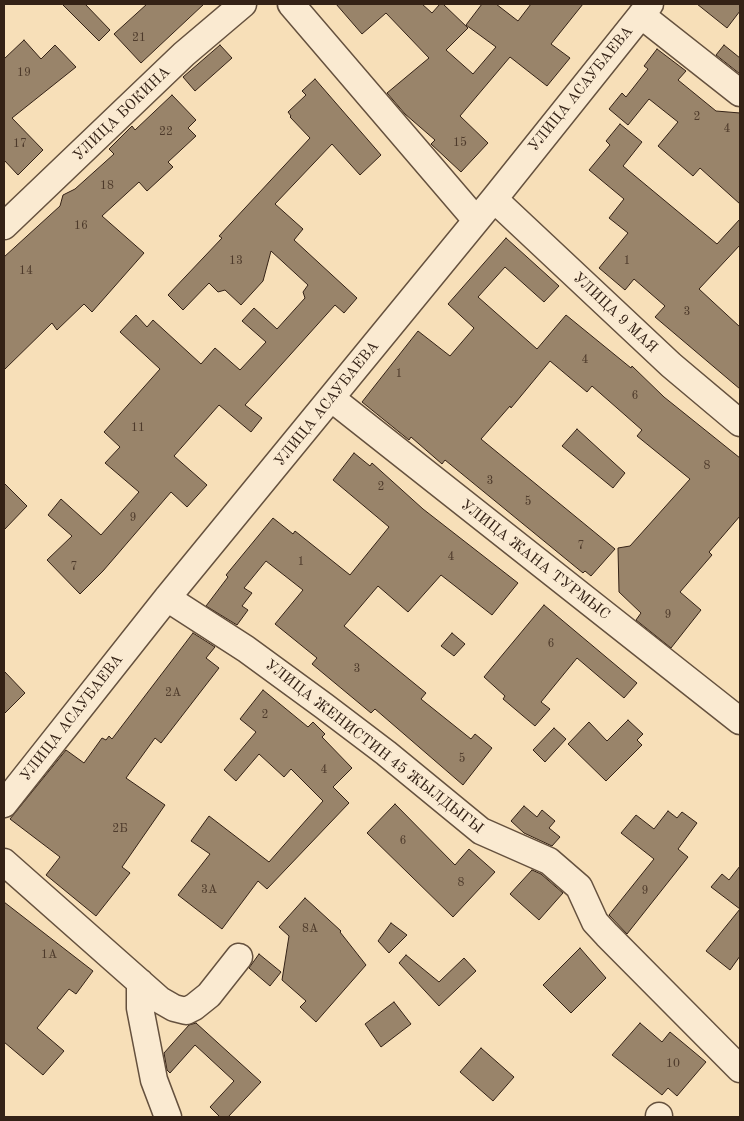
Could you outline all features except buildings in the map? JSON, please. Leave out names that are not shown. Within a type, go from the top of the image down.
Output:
[{"type":"street","name":"УЛИЦА БОКИНА","points":[[4,226],[184,54],[243,4]]},
{"type":"street","points":[[291,4],[476,220]]},
{"type":"street","points":[[645,9],[740,92]]},
{"type":"street","name":"УЛИЦА АСАУБАЕВА","points":[[4,804],[167,598],[494,199],[645,9]]},
{"type":"street","name":"УЛИЦА 9 МАЯ","points":[[494,199],[671,365],[740,423]]},
{"type":"street","name":"УЛИЦА ЖАНА ТУРМЫС","points":[[331,398],[740,721]]},
{"type":"street","name":"УЛИЦА ЖЕНИСТИН 45 ЖЫЛДЫГЫ","points":[[167,598],[246,649],[324,706],[386,753],[481,831],[549,861],[579,888],[589,911],[601,928],[740,1069]]},
{"type":"street","points":[[4,862],[160,1000],[174,1008],[186,1010],[209,995],[239,957]]},
{"type":"street","points":[[140,982],[140,1008],[154,1080],[168,1117]]}]
